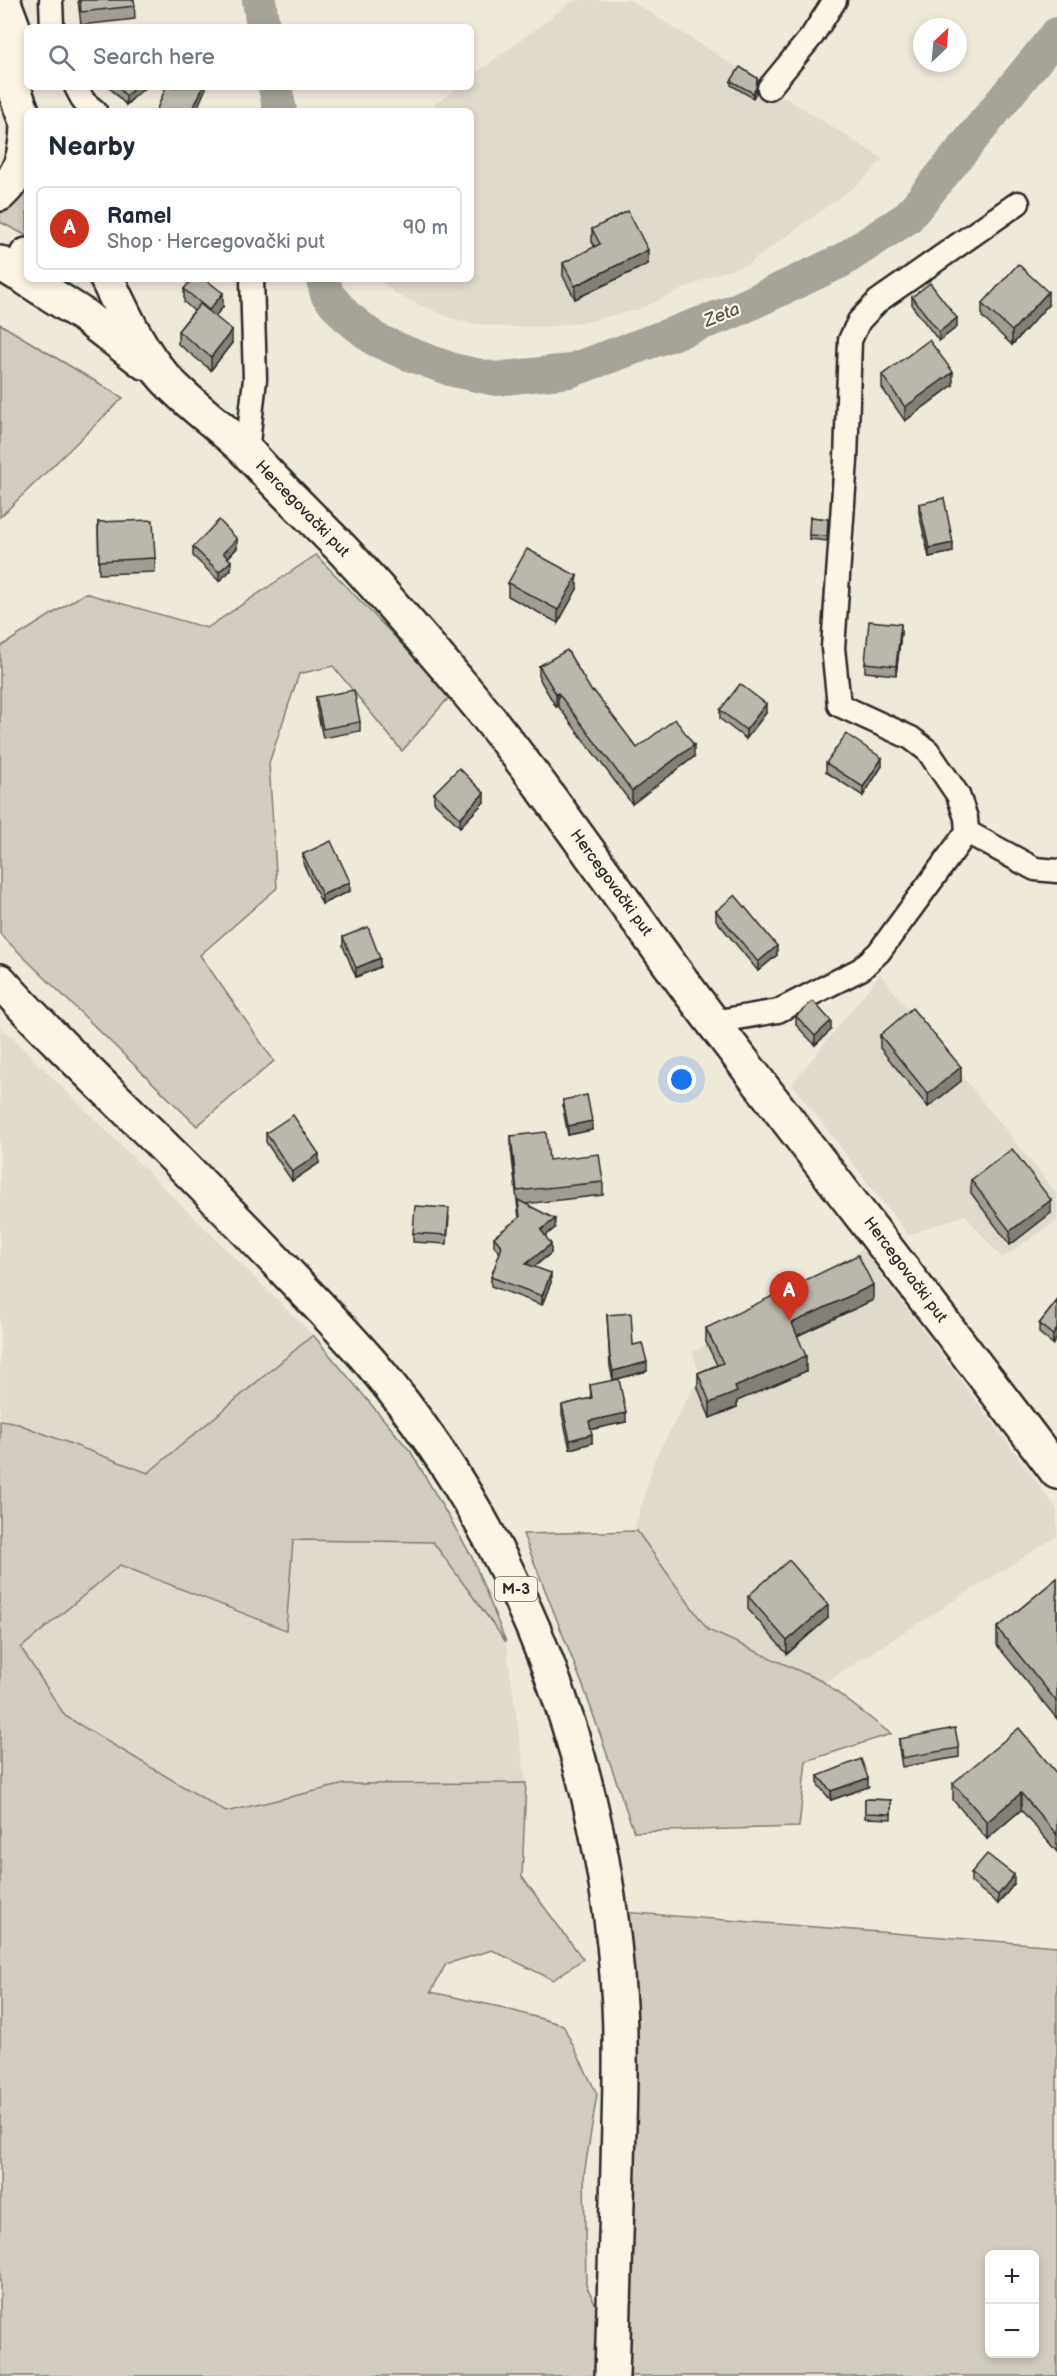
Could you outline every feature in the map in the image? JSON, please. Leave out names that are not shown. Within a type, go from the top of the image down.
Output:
[{"type":"main road","points":[[3,0],[24,56]]},
{"type":"main road","points":[[0,52],[24,117]]},
{"type":"main road","points":[[37,90],[45,108]]},
{"type":"main road","points":[[0,194],[17,174],[24,156]]},
{"type":"main road","points":[[37,282],[165,378],[247,452]]},
{"type":"main road","points":[[109,282],[138,337],[165,378]]},
{"type":"main road","name":"Hercegovački put","points":[[247,452],[374,584],[467,692],[578,836],[713,1022],[1057,1472]]},
{"type":"main road","name":"M-3","points":[[0,981],[36,1020],[218,1199],[368,1360],[421,1426],[458,1481],[496,1547],[523,1602],[555,1682],[578,1756],[599,1842],[613,1935],[619,2008],[620,2077],[612,2376]]},
{"type":"street","points":[[51,0],[52,24]]},
{"type":"street","points":[[769,88],[812,36],[835,0]]},
{"type":"street","points":[[78,90],[84,102],[91,108]]},
{"type":"street","points":[[713,1022],[778,1011],[861,969],[879,952],[967,832],[966,818],[958,795],[928,751],[910,738],[839,705],[833,648],[846,460],[850,340],[858,321],[878,301],[1018,204]]},
{"type":"street","name":"Hercegovački put","points":[[247,452],[255,379],[252,282]]},
{"type":"street","points":[[967,832],[1035,869],[1057,871]]},
{"type":"shaded area","points":[[575,0],[630,0],[883,159],[861,182],[748,264],[714,275],[637,310],[589,321],[546,327],[504,327],[477,324],[453,319],[397,295],[382,282],[474,282],[474,108],[430,108],[454,90],[474,90],[474,75]]},
{"type":"shaded area","points":[[24,179],[24,234],[0,222],[0,204]]},
{"type":"shaded area","points":[[0,324],[123,398],[0,517]]},
{"type":"shaded area","points":[[316,555],[451,695],[402,751],[333,666],[299,674],[269,763],[277,888],[200,955],[274,1061],[197,1126],[0,934],[0,647],[85,593],[207,628]]},
{"type":"shaded area","points":[[880,974],[1057,1194],[1057,1221],[1002,1258],[965,1215],[908,1235],[792,1084]]},
{"type":"shaded area","points":[[0,1026],[313,1335],[148,1473],[13,1422],[0,1420]]},
{"type":"shaded area","points":[[862,1249],[1057,1509],[1057,1536],[825,1682],[709,1630],[635,1528],[655,1458],[700,1376],[693,1352]]},
{"type":"shaded area","points":[[313,1335],[411,1452],[472,1557],[506,1642],[433,1542],[293,1540],[286,1630],[120,1565],[21,1648],[65,1716],[226,1812],[345,1784],[526,1783],[522,1877],[583,1959],[553,1980],[492,1950],[446,1964],[431,1992],[500,2007],[563,2025],[597,2094],[584,2175],[586,2285],[612,2337],[610,1911],[1057,1946],[1057,2376],[0,2376],[0,1420],[13,1422],[148,1473]]},
{"type":"shaded area","points":[[637,1531],[708,1630],[822,1681],[891,1734],[806,1761],[799,1827],[634,1832],[585,1691],[523,1534]]},
{"type":"shaded area","points":[[293,1540],[433,1542],[506,1642],[526,1783],[345,1784],[226,1812],[65,1716],[21,1648],[120,1565],[286,1630]]},
{"type":"building","points":[[80,0],[134,0],[135,6],[81,12]]},
{"type":"building","points":[[740,67],[757,78],[753,93],[731,81]]},
{"type":"building","points":[[121,90],[132,90],[126,96]]},
{"type":"building","points":[[165,90],[202,90],[193,108],[157,108]]},
{"type":"building","points":[[628,211],[648,250],[575,286],[563,263],[600,244],[592,229]]},
{"type":"building","points":[[1018,264],[1048,292],[1012,331],[982,304]]},
{"type":"building","points":[[190,282],[209,282],[223,293],[209,310],[184,289]]},
{"type":"building","points":[[930,283],[957,318],[939,332],[912,297]]},
{"type":"building","points":[[200,304],[232,330],[211,357],[178,331]]},
{"type":"building","points":[[929,340],[953,372],[905,407],[882,375]]},
{"type":"building","points":[[944,498],[953,543],[929,548],[919,504]]},
{"type":"building","points":[[810,517],[828,519],[827,536],[809,535]]},
{"type":"building","points":[[153,520],[155,558],[99,561],[98,522]]},
{"type":"building","points":[[219,520],[237,539],[223,553],[231,561],[219,572],[193,547]]},
{"type":"building","points":[[527,549],[577,576],[558,610],[508,583]]},
{"type":"building","points":[[869,621],[901,624],[896,666],[865,663]]},
{"type":"building","points":[[567,650],[592,692],[594,691],[637,748],[675,719],[694,745],[632,791],[558,693],[556,694],[539,666]]},
{"type":"building","points":[[740,684],[766,704],[746,730],[720,710]]},
{"type":"building","points":[[354,690],[360,722],[323,729],[316,697]]},
{"type":"building","points":[[846,734],[882,758],[863,787],[826,763]]},
{"type":"building","points":[[459,768],[484,793],[460,818],[434,793]]},
{"type":"building","points":[[331,841],[350,882],[322,895],[303,854]]},
{"type":"building","points":[[735,895],[777,946],[758,962],[716,911]]},
{"type":"building","points":[[368,927],[380,958],[356,968],[343,937]]},
{"type":"building","points":[[813,1001],[831,1021],[815,1036],[796,1016]]},
{"type":"building","points":[[912,1008],[961,1067],[928,1094],[880,1035]]},
{"type":"building","points":[[587,1095],[592,1121],[568,1126],[563,1100]]},
{"type":"building","points":[[293,1115],[319,1154],[292,1172],[266,1133]]},
{"type":"building","points":[[546,1132],[549,1160],[599,1154],[603,1182],[517,1191],[511,1136]]},
{"type":"building","points":[[1012,1149],[1051,1200],[1010,1231],[971,1180]]},
{"type":"building","points":[[518,1200],[555,1219],[541,1230],[551,1244],[526,1264],[551,1273],[542,1296],[491,1277],[502,1247],[494,1237],[520,1217]]},
{"type":"building","points":[[415,1206],[449,1208],[447,1235],[413,1233]]},
{"type":"building","points":[[858,1255],[873,1285],[792,1323],[806,1356],[735,1387],[737,1392],[710,1403],[698,1373],[723,1363],[706,1328]]},
{"type":"building","points":[[1057,1301],[1057,1329],[1053,1335],[1039,1324]]},
{"type":"building","points":[[631,1313],[633,1345],[642,1343],[647,1362],[613,1371],[607,1315]]},
{"type":"building","points":[[619,1379],[626,1413],[589,1421],[592,1434],[570,1440],[562,1405],[592,1398],[590,1385]]},
{"type":"building","points":[[789,1560],[828,1605],[787,1641],[748,1596]]},
{"type":"building","points":[[1057,1578],[1057,1702],[997,1628]]},
{"type":"building","points":[[955,1728],[959,1748],[902,1758],[899,1739]]},
{"type":"building","points":[[1019,1728],[1057,1774],[1057,1835],[1021,1793],[987,1822],[953,1783]]},
{"type":"building","points":[[861,1759],[868,1778],[831,1791],[818,1776]]},
{"type":"building","points":[[865,1799],[891,1800],[891,1814],[865,1813]]},
{"type":"building","points":[[987,1854],[1014,1875],[998,1895],[971,1873]]},
{"type":"waterway","name":"Zeta","points":[[259,0],[263,24]]},
{"type":"waterway","name":"Zeta","points":[[324,282],[327,294],[346,316],[376,340],[453,370],[495,379],[569,371],[730,313],[841,261],[907,218],[1057,34]]},
{"type":"waterway","name":"Zeta","points":[[276,90],[279,108]]},
{"type":"place","name":"Ramel","points":[[789,1321]]}]
